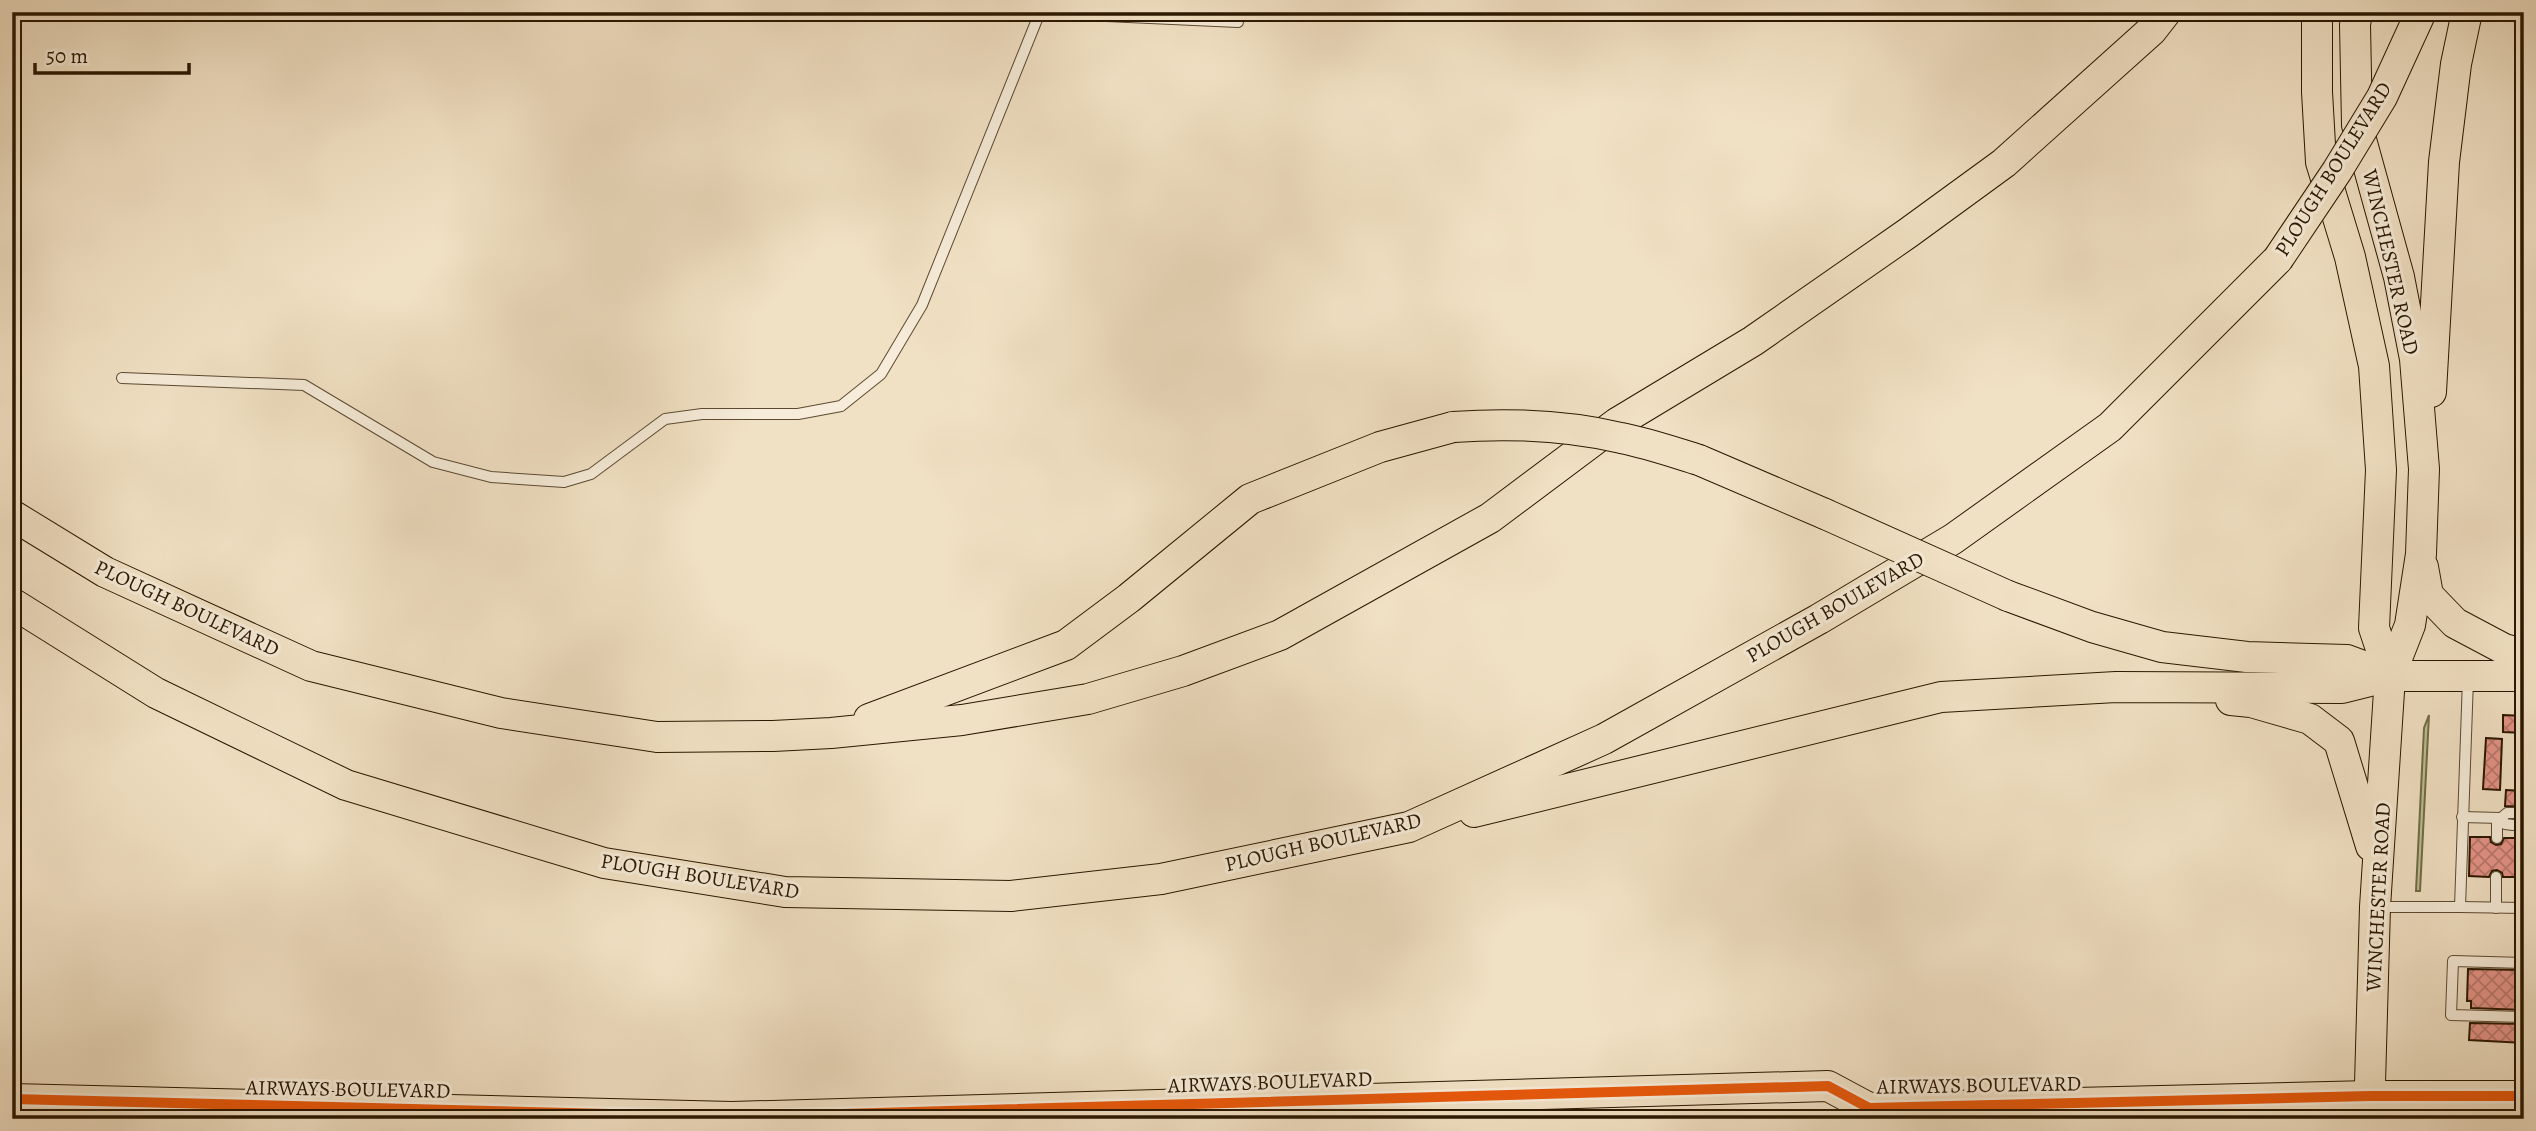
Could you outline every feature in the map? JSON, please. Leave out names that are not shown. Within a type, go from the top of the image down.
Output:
[{"type":"main road","name":"PLOUGH BOULEVARD","points":[[12,515],[105,572],[311,666],[501,713],[657,737],[831,733],[962,720],[1087,699],[1183,671],[1280,635],[1490,518],[1617,423],[1753,341],[2004,163],[2152,30],[2166,12]]},
{"type":"main road","name":"WINCHESTER ROAD","points":[[2318,12],[2317,92],[2321,162],[2350,257],[2374,366],[2381,470],[2374,628],[2390,676]]},
{"type":"main road","name":"WINCHESTER ROAD","points":[[2357,12],[2357,124],[2399,277],[2415,359],[2424,469],[2421,554],[2410,625],[2390,676],[2375,907],[2370,1107]]},
{"type":"main road","name":"PLOUGH BOULEVARD","points":[[12,603],[156,693],[346,785],[604,863],[785,892],[1011,896],[1161,879],[1409,827],[1604,739],[1819,619],[1953,539],[2110,427],[2278,259],[2337,171],[2382,97],[2421,12]]},
{"type":"main road","points":[[2424,469],[2435,350],[2445,162],[2456,64],[2467,12]]},
{"type":"main road","points":[[831,733],[1066,645],[1250,499],[1380,447],[1453,427],[1502,424],[1565,429],[1621,438],[1699,460],[2008,596],[2092,628],[2162,647],[2247,657],[2347,660],[2390,676]]},
{"type":"main road","points":[[2421,554],[2428,595],[2455,624],[2504,649],[2524,654]]},
{"type":"main road","points":[[1409,827],[1941,697],[2116,687],[2342,688],[2390,676],[2524,676]]},
{"type":"main road","points":[[2116,687],[2251,702],[2310,719],[2339,741],[2356,790],[2377,867]]},
{"type":"main road","name":"AIRWAYS BOULEVARD","points":[[12,1099],[732,1117],[1828,1086],[1862,1115],[2185,1105],[2466,1107],[2524,1096]]},
{"type":"lane","points":[[122,377],[304,385],[433,462],[491,477],[564,482],[591,474],[665,419],[702,414],[798,414],[841,406],[881,374],[922,305],[1040,13],[1238,22]]},
{"type":"lane","points":[[2460,907],[2468,675]]},
{"type":"lane","points":[[2462,817],[2499,818],[2513,813]]},
{"type":"lane","points":[[2499,818],[2505,824],[2513,825]]},
{"type":"lane","points":[[2497,838],[2499,818]]},
{"type":"lane","points":[[2496,877],[2496,908]]},
{"type":"lane","points":[[2375,907],[2524,908]]},
{"type":"lane","points":[[2524,963],[2453,961],[2451,1015],[2524,1017]]},
{"type":"green space","points":[[2429,715],[2420,891],[2416,891],[2424,728]]},
{"type":"building","points":[[2503,715],[2524,716],[2524,733],[2503,732]]},
{"type":"building","points":[[2486,738],[2502,739],[2500,790],[2483,789]]},
{"type":"building","points":[[2506,790],[2524,791],[2524,807],[2505,806]]},
{"type":"building","points":[[2470,837],[2490,837],[2491,842],[2496,845],[2501,844],[2504,838],[2524,838],[2524,877],[2503,877],[2497,870],[2492,871],[2489,877],[2469,876]]},
{"type":"building","points":[[2468,969],[2524,970],[2524,1010],[2471,1008],[2471,1001],[2467,1001]]},
{"type":"building","points":[[2470,1023],[2524,1024],[2524,1043],[2469,1040]]},
{"type":"cycle path","points":[[12,1099],[732,1117],[1828,1086],[1869,1108],[2370,1096],[2524,1096]]}]
